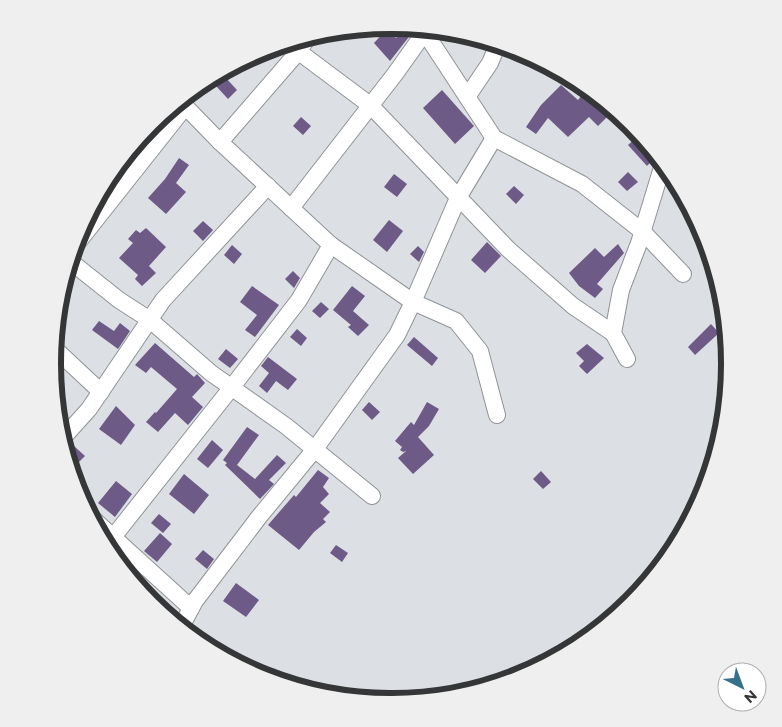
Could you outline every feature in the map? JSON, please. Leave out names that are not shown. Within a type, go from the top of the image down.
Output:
[{"type":"street","points":[[291,208],[421,35]]},
{"type":"street","points":[[430,36],[494,138],[582,184],[643,232],[683,274]]},
{"type":"street","points":[[295,48],[370,105],[508,249],[573,306],[613,333],[627,359]]},
{"type":"street","points":[[220,142],[291,49]]},
{"type":"street","points":[[467,97],[490,63],[495,51]]},
{"type":"street","points":[[185,106],[220,142],[331,245],[413,302],[456,321],[480,351],[497,415]]},
{"type":"street","points":[[94,220],[173,117]]},
{"type":"street","points":[[185,620],[191,608],[258,517],[315,449],[398,335],[458,198],[494,138]]},
{"type":"street","points":[[613,333],[621,290],[643,232],[660,173]]},
{"type":"street","points":[[69,432],[89,410],[163,300],[268,186]]},
{"type":"street","points":[[112,539],[232,388],[299,300],[331,245]]},
{"type":"street","points":[[76,266],[119,300],[150,320],[211,373],[286,426],[372,496]]},
{"type":"street","points":[[61,355],[101,392]]},
{"type":"street","points":[[117,547],[191,608]]},
{"type":"building","points":[[382,34],[392,34],[396,38],[400,34],[411,34],[390,61],[374,43]]},
{"type":"building","points":[[226,78],[237,90],[228,99],[216,86]]},
{"type":"building","points":[[561,85],[578,100],[582,95],[608,116],[598,126],[589,117],[568,137],[548,118],[536,134],[526,127],[541,105]]},
{"type":"building","points":[[442,90],[474,126],[455,144],[423,108]]},
{"type":"building","points":[[301,117],[311,126],[303,135],[293,126]]},
{"type":"building","points":[[633,140],[652,161],[647,166],[628,145]]},
{"type":"building","points":[[179,158],[189,165],[176,183],[186,192],[166,214],[148,198],[165,179]]},
{"type":"building","points":[[628,172],[638,182],[627,191],[618,182]]},
{"type":"building","points":[[394,174],[407,184],[397,197],[384,187]]},
{"type":"building","points":[[514,186],[524,195],[516,204],[506,194]]},
{"type":"building","points":[[389,220],[403,231],[387,252],[373,240]]},
{"type":"building","points":[[203,221],[213,230],[203,241],[193,231]]},
{"type":"building","points":[[146,228],[166,247],[149,266],[156,273],[142,286],[135,279],[138,275],[119,258],[133,243],[128,239],[136,230],[140,233]]},
{"type":"building","points":[[487,242],[501,256],[485,273],[471,260]]},
{"type":"building","points":[[618,244],[624,253],[597,284],[603,289],[595,298],[579,286],[569,273],[595,248],[604,257]]},
{"type":"building","points":[[232,245],[242,254],[234,264],[224,255]]},
{"type":"building","points":[[418,246],[424,252],[419,262],[410,254]]},
{"type":"building","points":[[293,271],[300,278],[294,288],[285,279]]},
{"type":"building","points":[[252,286],[279,305],[255,337],[245,330],[257,315],[240,302]]},
{"type":"building","points":[[352,286],[365,296],[353,311],[369,325],[358,336],[348,327],[351,325],[333,310]]},
{"type":"building","points":[[321,302],[329,309],[320,318],[312,311]]},
{"type":"building","points":[[99,321],[114,331],[120,323],[130,331],[118,349],[92,330]]},
{"type":"building","points":[[711,324],[719,333],[695,355],[688,347]]},
{"type":"building","points":[[297,329],[307,338],[301,346],[290,337]]},
{"type":"building","points":[[414,337],[438,358],[432,366],[407,345]]},
{"type":"building","points":[[155,343],[194,377],[197,374],[205,383],[192,397],[203,407],[188,425],[175,413],[158,432],[146,422],[177,389],[151,367],[146,373],[135,365]]},
{"type":"building","points":[[587,344],[604,358],[587,374],[579,366],[584,361],[576,353]]},
{"type":"building","points":[[226,349],[238,359],[230,368],[218,359]]},
{"type":"building","points":[[268,357],[297,379],[288,390],[276,381],[267,393],[259,386],[269,373],[261,366]]},
{"type":"building","points":[[369,402],[380,412],[372,420],[362,410]]},
{"type":"building","points":[[427,402],[439,409],[429,426],[418,437],[434,455],[413,474],[398,458],[406,451],[400,450],[402,447],[395,441],[411,422],[414,425]]},
{"type":"building","points":[[116,406],[135,425],[121,445],[99,429]]},
{"type":"building","points":[[247,427],[259,435],[237,465],[255,479],[277,455],[286,463],[269,480],[274,484],[260,499],[225,465],[227,463],[223,460]]},
{"type":"building","points":[[212,440],[223,450],[208,468],[197,459]]},
{"type":"building","points":[[74,446],[85,456],[77,464],[72,449]]},
{"type":"building","points":[[318,470],[329,478],[323,487],[329,494],[320,503],[330,512],[323,519],[326,522],[314,532],[299,550],[268,525],[294,495],[296,497]]},
{"type":"building","points":[[541,471],[551,482],[543,489],[533,479]]},
{"type":"building","points":[[184,474],[209,495],[194,514],[169,494]]},
{"type":"building","points":[[116,481],[132,494],[115,517],[98,503]]},
{"type":"building","points":[[159,514],[171,524],[163,533],[151,523]]},
{"type":"building","points":[[160,533],[172,544],[157,562],[144,551]]},
{"type":"building","points":[[336,545],[348,553],[342,562],[330,553]]},
{"type":"building","points":[[203,550],[214,559],[207,569],[195,559]]},
{"type":"building","points":[[236,583],[259,600],[246,617],[223,601]]}]
